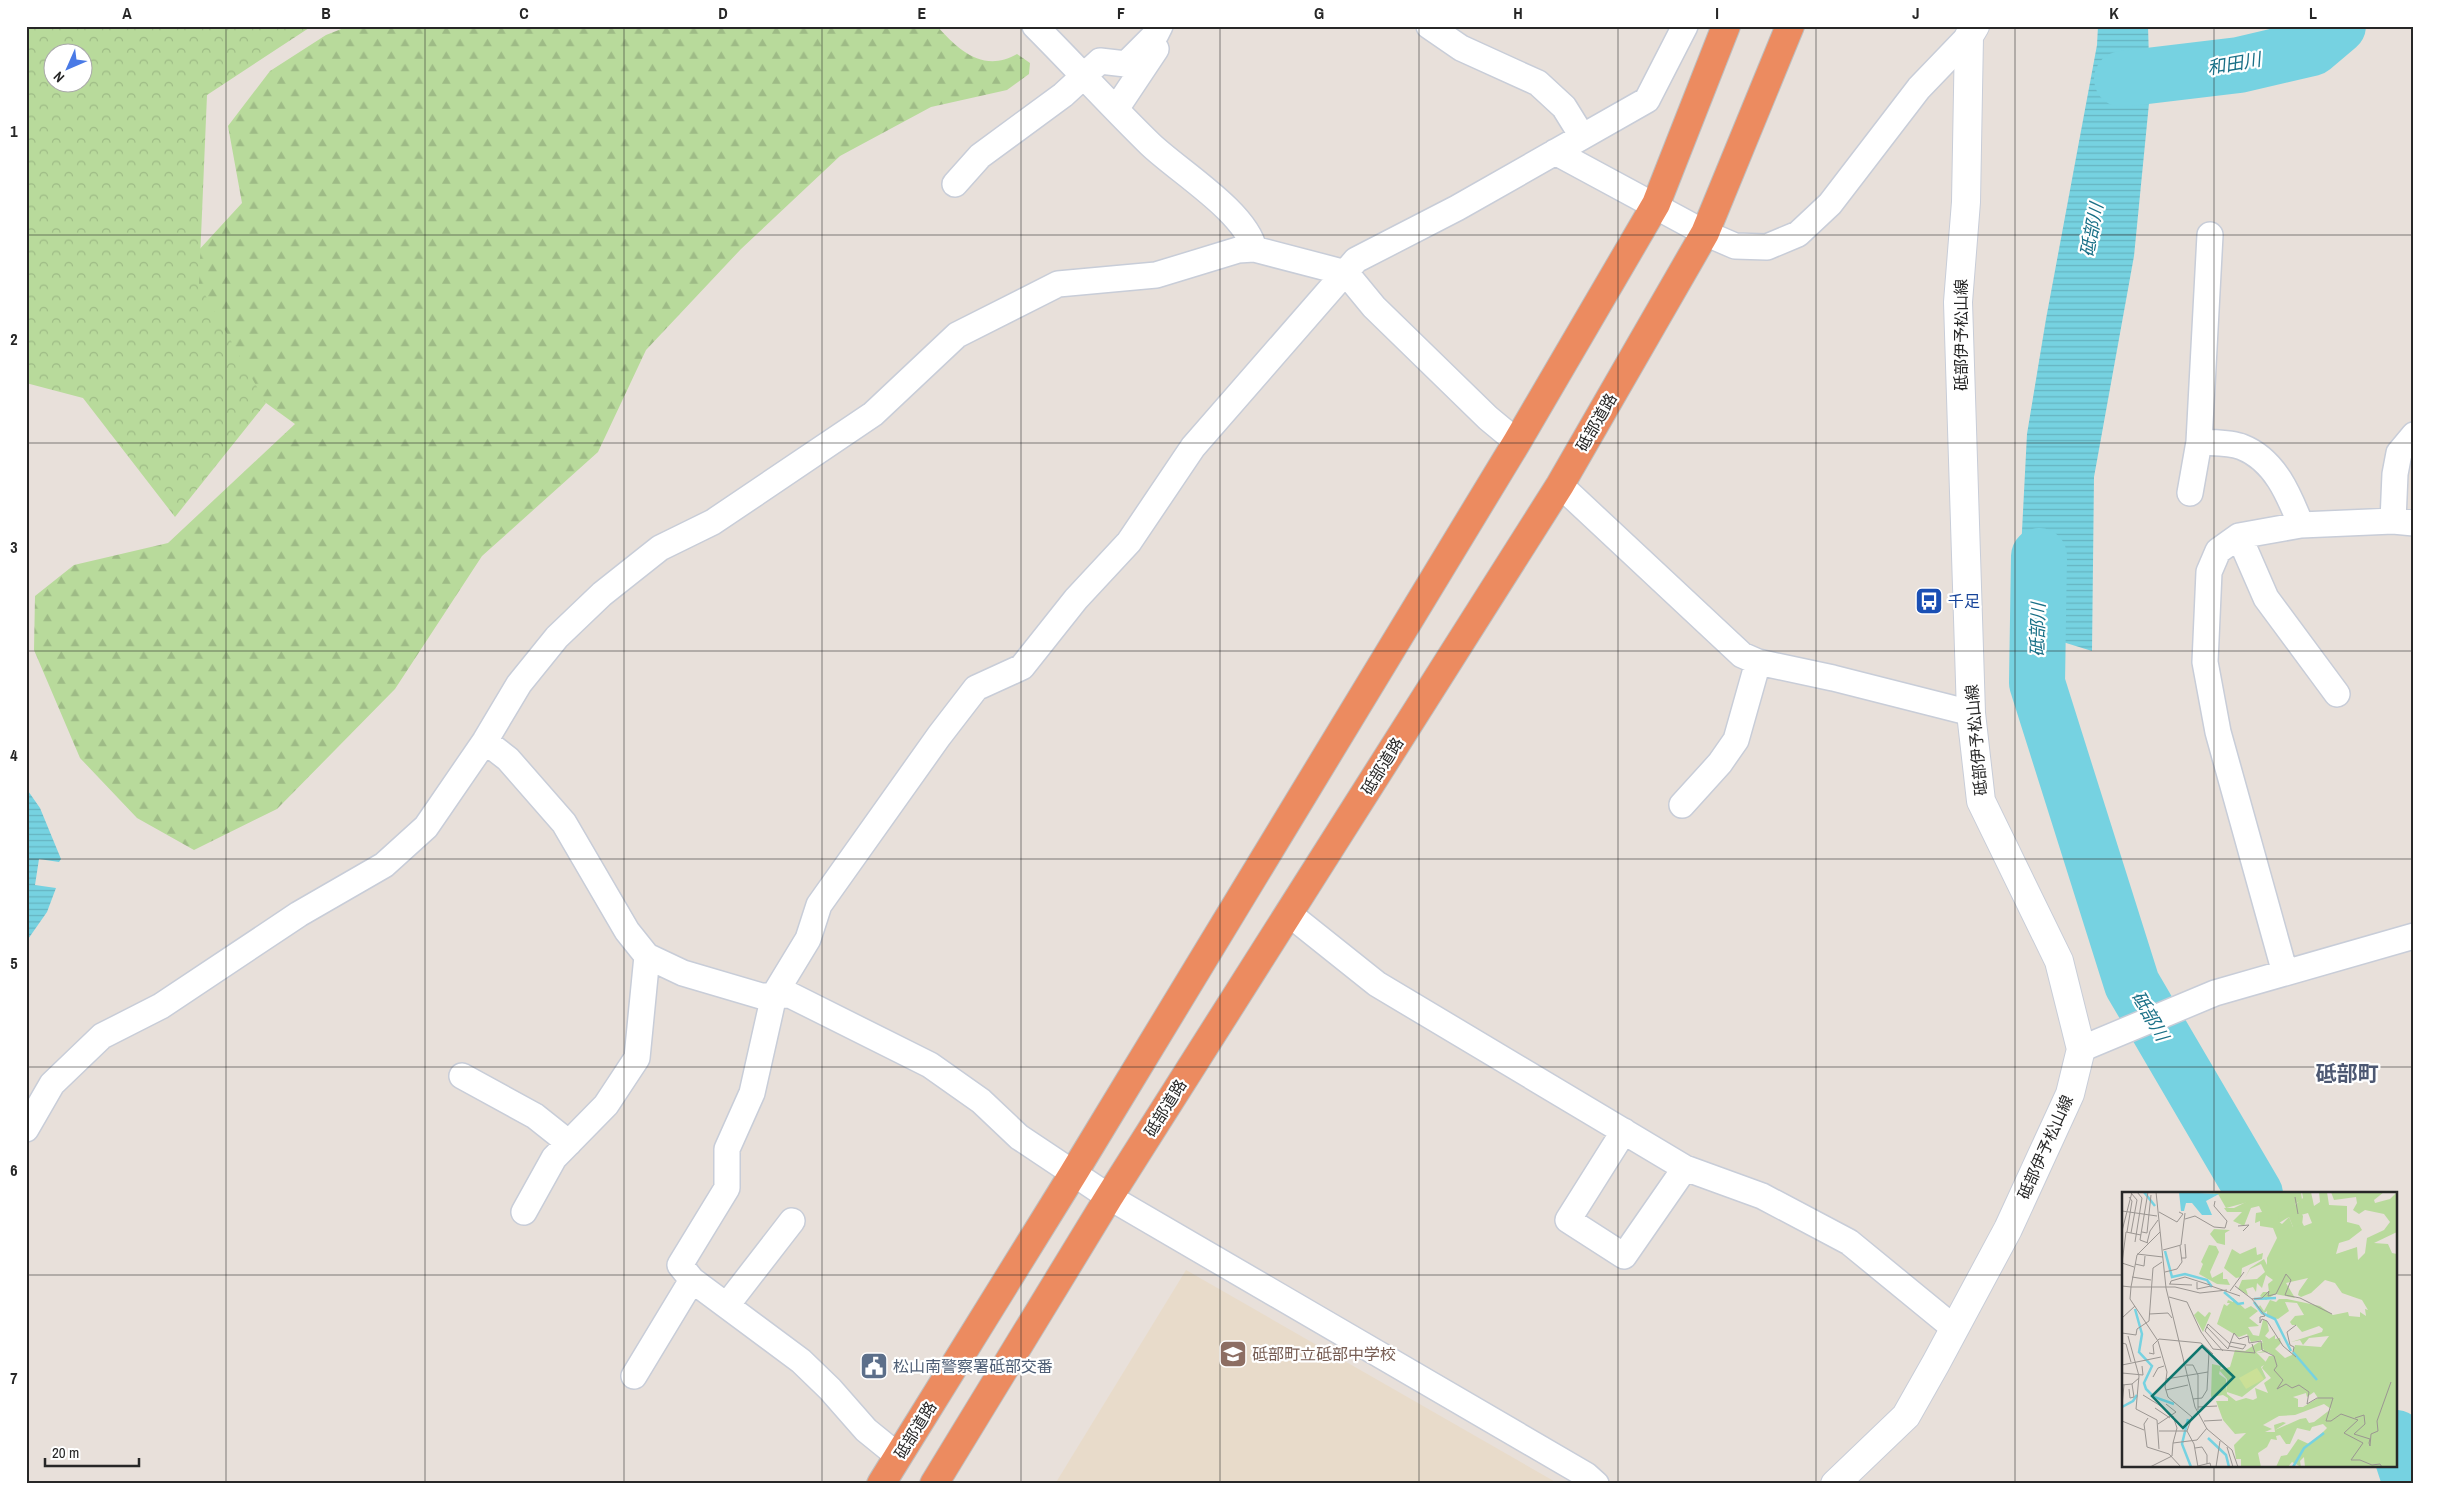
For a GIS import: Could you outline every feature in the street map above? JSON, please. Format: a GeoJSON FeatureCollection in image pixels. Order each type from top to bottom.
{"type":"FeatureCollection","features":[{"type":"Feature","properties":{"kind":"highway","name":"砥部道路"},"geometry":{"type":"LineString","coordinates":[[881,1484],[1073,1174],[1517,442],[1656,204],[1726,26]]}},
{"type":"Feature","properties":{"kind":"highway","name":"砥部道路"},"geometry":{"type":"LineString","coordinates":[[934,1484],[1109,1197],[1560,485],[1705,233],[1790,26]]}},
{"type":"Feature","properties":{"kind":"main road","name":"砥部伊予松山線"},"geometry":{"type":"LineString","coordinates":[[1835,1484],[1906,1416],[2008,1229],[2070,1094],[2081,1049],[2059,961],[1980,801],[1971,713],[1958,302],[1966,202],[1972,31]]}},
{"type":"Feature","properties":{"kind":"street"},"geometry":{"type":"LineString","coordinates":[[1035,26],[1151,146],[1231,213],[1251,236],[1254,249]]}},
{"type":"Feature","properties":{"kind":"street"},"geometry":{"type":"LineString","coordinates":[[955,184],[980,156],[1063,95],[1100,61],[1126,64],[1156,34],[1160,26]]}},
{"type":"Feature","properties":{"kind":"street"},"geometry":{"type":"LineString","coordinates":[[1116,109],[1171,26]]}},
{"type":"Feature","properties":{"kind":"street"},"geometry":{"type":"LineString","coordinates":[[1429,26],[1461,48],[1538,83],[1564,107],[1582,136]]}},
{"type":"Feature","properties":{"kind":"street"},"geometry":{"type":"LineString","coordinates":[[898,1456],[866,1430],[801,1361],[759,1332],[727,1305],[692,1280],[680,1265],[727,1188],[727,1149],[752,1093],[774,996],[808,939],[819,905],[938,736],[976,688],[1022,667],[1076,599],[1129,542],[1193,447],[1356,260],[1457,208],[1648,100],[1685,26]]}},
{"type":"Feature","properties":{"kind":"street"},"geometry":{"type":"LineString","coordinates":[[1555,152],[1656,204],[1705,233],[1735,246],[1767,247],[1798,234],[1830,204],[1919,88],[1972,31]]}},
{"type":"Feature","properties":{"kind":"street"},"geometry":{"type":"LineString","coordinates":[[2190,493],[2199,442],[2210,235]]}},
{"type":"Feature","properties":{"kind":"street"},"geometry":{"type":"LineString","coordinates":[[26,1129],[52,1084],[102,1036],[160,1006],[299,914],[384,865],[426,827],[485,741],[519,684],[557,637],[602,594],[660,548],[713,522],[872,414],[957,335],[1058,284],[1156,275],[1238,250],[1254,249],[1267,250],[1346,273],[1374,307],[1488,418],[1517,442]]}},
{"type":"Feature","properties":{"kind":"street"},"geometry":{"type":"LineString","coordinates":[[2285,973],[2218,732],[2205,662],[2209,572],[2218,551],[2239,536],[2301,525],[2404,522],[2394,474],[2399,453],[2414,435]]}},
{"type":"Feature","properties":{"kind":"street"},"geometry":{"type":"LineString","coordinates":[[2199,442],[2241,446],[2262,459],[2282,482],[2301,525]]}},
{"type":"Feature","properties":{"kind":"street"},"geometry":{"type":"LineString","coordinates":[[1560,485],[1742,655],[1758,662],[1833,678],[1971,713]]}},
{"type":"Feature","properties":{"kind":"street"},"geometry":{"type":"LineString","coordinates":[[2239,536],[2266,598],[2336,694]]}},
{"type":"Feature","properties":{"kind":"street"},"geometry":{"type":"LineString","coordinates":[[1682,805],[1720,763],[1736,740],[1758,662]]}},
{"type":"Feature","properties":{"kind":"street"},"geometry":{"type":"LineString","coordinates":[[485,741],[508,759],[564,823],[627,931],[648,956],[683,973],[761,996],[790,995],[930,1065],[981,1101],[1019,1136],[1109,1197],[1586,1475],[1596,1484]]}},
{"type":"Feature","properties":{"kind":"street"},"geometry":{"type":"LineString","coordinates":[[1288,913],[1377,984],[1686,1168],[1762,1196],[1849,1242],[1954,1328]]}},
{"type":"Feature","properties":{"kind":"street"},"geometry":{"type":"LineString","coordinates":[[2081,1049],[2216,993],[2414,936]]}},
{"type":"Feature","properties":{"kind":"street"},"geometry":{"type":"LineString","coordinates":[[524,1212],[554,1158],[606,1105],[637,1058],[648,956]]}},
{"type":"Feature","properties":{"kind":"street"},"geometry":{"type":"LineString","coordinates":[[462,1076],[535,1116],[569,1143]]}},
{"type":"Feature","properties":{"kind":"street"},"geometry":{"type":"LineString","coordinates":[[1624,1131],[1568,1220],[1624,1256],[1686,1168]]}},
{"type":"Feature","properties":{"kind":"street"},"geometry":{"type":"LineString","coordinates":[[727,1305],[792,1221]]}},
{"type":"Feature","properties":{"kind":"street"},"geometry":{"type":"LineString","coordinates":[[634,1376],[692,1280]]}},
{"type":"Feature","properties":{"kind":"shaded area","name":"砥部町立砥部中学校"},"geometry":{"type":"Polygon","coordinates":[[[1186,1270],[1559,1484],[1055,1484],[1186,1270]]]}},
{"type":"Feature","properties":{"kind":"green space"},"geometry":{"type":"Polygon","coordinates":[[[26,26],[312,26],[207,95],[199,284],[266,403],[175,517],[83,398],[26,383],[26,26]]]}},
{"type":"Feature","properties":{"kind":"green space"},"geometry":{"type":"Polygon","coordinates":[[[349,26],[937,26],[963,51],[983,60],[994,61],[1017,54],[1030,63],[1029,74],[1007,90],[931,107],[840,156],[741,249],[646,350],[598,452],[482,556],[395,689],[277,809],[194,850],[137,818],[80,758],[34,650],[35,596],[74,565],[168,543],[295,424],[237,382],[202,332],[197,252],[242,203],[228,126],[270,71],[326,35],[349,26]]]}},
{"type":"Feature","properties":{"kind":"water"},"geometry":{"type":"Polygon","coordinates":[[[2098,26],[2148,26],[2150,93],[2134,256],[2094,477],[2092,651],[2017,628],[2027,434],[2046,319],[2097,45],[2098,26]]]}},
{"type":"Feature","properties":{"kind":"water"},"geometry":{"type":"Polygon","coordinates":[[[26,788],[40,808],[61,859],[59,862],[39,859],[35,885],[56,888],[47,912],[26,942],[26,788]]]}},
{"type":"Feature","properties":{"kind":"waterway","name":"和田川"},"geometry":{"type":"LineString","coordinates":[[2122,79],[2239,65],[2312,48],[2338,26]]}},
{"type":"Feature","properties":{"kind":"waterway","name":"砥部川"},"geometry":{"type":"LineString","coordinates":[[2039,556],[2037,683],[2132,984],[2254,1192]]}},
{"type":"Feature","properties":{"kind":"waterway","name":"砥部川"},"geometry":{"type":"LineString","coordinates":[[2398,1444],[2411,1484]]}},
{"type":"Feature","properties":{"kind":"place","name":"千足"},"geometry":{"type":"Point","coordinates":[1929,601]}},
{"type":"Feature","properties":{"kind":"place","name":"砥部町立砥部中学校"},"geometry":{"type":"Point","coordinates":[1233,1354]}},
{"type":"Feature","properties":{"kind":"place","name":"松山南警察署砥部交番"},"geometry":{"type":"Point","coordinates":[874,1366]}},
{"type":"Feature","properties":{"kind":"district","name":"砥部町"},"geometry":{"type":"Point","coordinates":[2347,1074]}}]}
